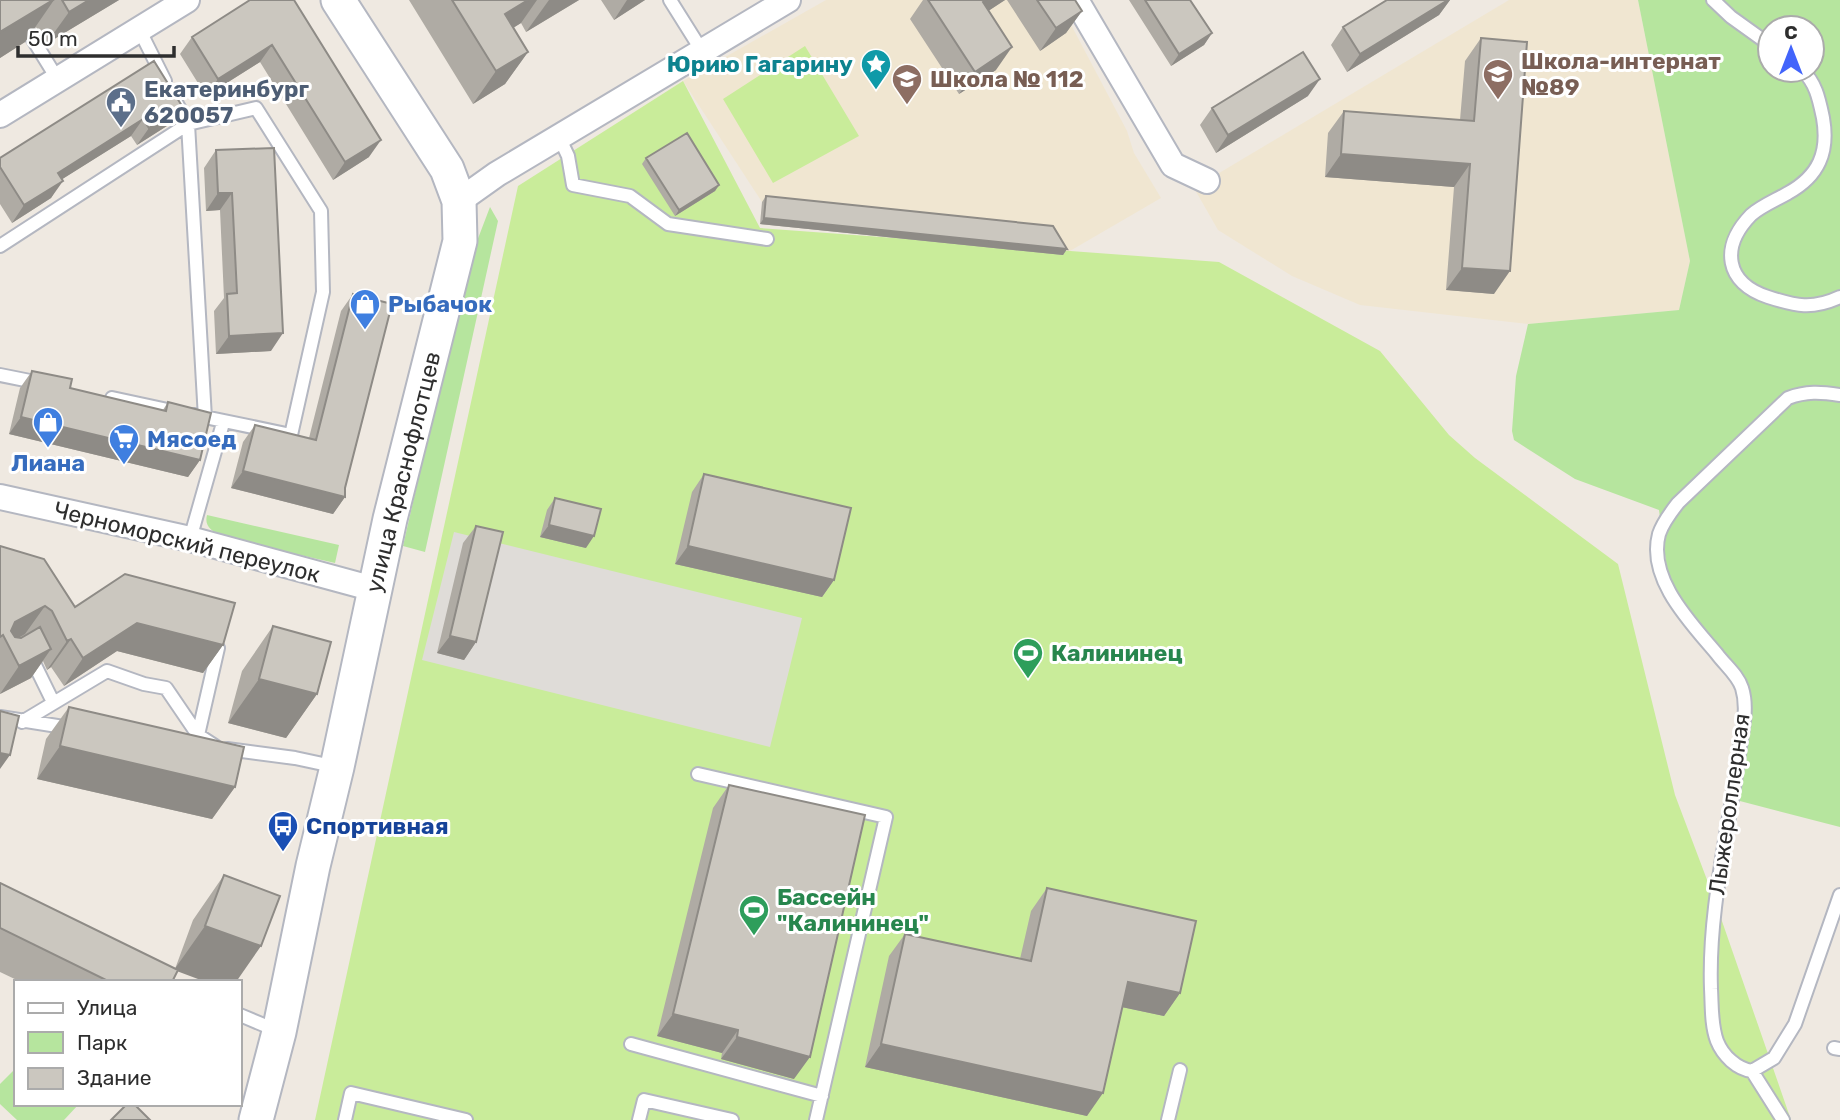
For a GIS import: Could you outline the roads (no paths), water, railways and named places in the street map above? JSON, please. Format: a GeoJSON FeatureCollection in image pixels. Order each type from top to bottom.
{"type":"FeatureCollection","features":[{"type":"Feature","properties":{"kind":"main road","name":"улица Краснофлотцев"},"geometry":{"type":"LineString","coordinates":[[256,1120],[279,1031],[374,589],[460,241],[459,201],[447,169],[338,0]]}},
{"type":"Feature","properties":{"kind":"street"},"geometry":{"type":"LineString","coordinates":[[0,115],[187,0]]}},
{"type":"Feature","properties":{"kind":"street"},"geometry":{"type":"LineString","coordinates":[[459,201],[496,174],[788,0]]}},
{"type":"Feature","properties":{"kind":"street"},"geometry":{"type":"LineString","coordinates":[[1076,0],[1173,165],[1207,181]]}},
{"type":"Feature","properties":{"kind":"street","name":"Черноморский переулок"},"geometry":{"type":"LineString","coordinates":[[0,497],[190,539],[374,589]]}},
{"type":"Feature","properties":{"kind":"lane"},"geometry":{"type":"LineString","coordinates":[[670,0],[702,51]]}},
{"type":"Feature","properties":{"kind":"lane"},"geometry":{"type":"LineString","coordinates":[[1713,0],[1756,35]]}},
{"type":"Feature","properties":{"kind":"lane"},"geometry":{"type":"LineString","coordinates":[[26,27],[58,80]]}},
{"type":"Feature","properties":{"kind":"lane"},"geometry":{"type":"LineString","coordinates":[[139,29],[188,124],[205,418]]}},
{"type":"Feature","properties":{"kind":"lane"},"geometry":{"type":"LineString","coordinates":[[1813,84],[1821,106],[1825,130],[1825,148],[1820,163],[1809,177],[1792,191],[1752,215],[1732,245],[1730,256],[1739,281],[1752,292],[1793,305],[1822,304],[1840,297]]}},
{"type":"Feature","properties":{"kind":"lane"},"geometry":{"type":"LineString","coordinates":[[1,242],[188,124],[256,107],[321,211],[323,292],[290,435],[98,396]]}},
{"type":"Feature","properties":{"kind":"lane"},"geometry":{"type":"LineString","coordinates":[[559,137],[568,156],[573,185],[630,197],[668,224],[767,239]]}},
{"type":"Feature","properties":{"kind":"lane"},"geometry":{"type":"LineString","coordinates":[[0,377],[49,385]]}},
{"type":"Feature","properties":{"kind":"lane","name":"Лыжероллерная"},"geometry":{"type":"LineString","coordinates":[[1781,1116],[1752,1071],[1742,1070],[1729,1059],[1717,1042],[1712,1017],[1710,970],[1714,901],[1739,757],[1744,698],[1734,675],[1686,616],[1664,582],[1658,541],[1666,519],[1678,503],[1788,398],[1800,393],[1816,392],[1840,395]]}},
{"type":"Feature","properties":{"kind":"lane"},"geometry":{"type":"LineString","coordinates":[[190,539],[223,423]]}},
{"type":"Feature","properties":{"kind":"lane"},"geometry":{"type":"LineString","coordinates":[[24,643],[53,702]]}},
{"type":"Feature","properties":{"kind":"lane"},"geometry":{"type":"LineString","coordinates":[[195,740],[218,648]]}},
{"type":"Feature","properties":{"kind":"lane"},"geometry":{"type":"LineString","coordinates":[[22,722],[107,671],[144,684],[166,688],[195,740],[218,748],[295,758],[337,767]]}},
{"type":"Feature","properties":{"kind":"lane"},"geometry":{"type":"LineString","coordinates":[[0,717],[87,731]]}},
{"type":"Feature","properties":{"kind":"lane"},"geometry":{"type":"LineString","coordinates":[[698,774],[886,817],[816,1120]]}},
{"type":"Feature","properties":{"kind":"lane"},"geometry":{"type":"LineString","coordinates":[[1752,1071],[1774,1058],[1795,1024],[1840,895]]}},
{"type":"Feature","properties":{"kind":"lane"},"geometry":{"type":"LineString","coordinates":[[242,1016],[279,1031]]}},
{"type":"Feature","properties":{"kind":"lane"},"geometry":{"type":"LineString","coordinates":[[631,1044],[822,1096]]}},
{"type":"Feature","properties":{"kind":"lane"},"geometry":{"type":"LineString","coordinates":[[1168,1120],[1180,1070]]}},
{"type":"Feature","properties":{"kind":"lane"},"geometry":{"type":"LineString","coordinates":[[345,1120],[351,1093],[466,1120]]}},
{"type":"Feature","properties":{"kind":"lane"},"geometry":{"type":"LineString","coordinates":[[639,1120],[644,1100],[732,1120]]}},
{"type":"Feature","properties":{"kind":"place","name":"Юрию Гагарину"},"geometry":{"type":"Point","coordinates":[876,91]}},
{"type":"Feature","properties":{"kind":"place","name":"Школа-интернат №89"},"geometry":{"type":"Point","coordinates":[1498,101]}},
{"type":"Feature","properties":{"kind":"place","name":"Школа № 112"},"geometry":{"type":"Point","coordinates":[907,106]}},
{"type":"Feature","properties":{"kind":"place","name":"Екатеринбург 620057"},"geometry":{"type":"Point","coordinates":[121,129]}},
{"type":"Feature","properties":{"kind":"place","name":"Рыбачок"},"geometry":{"type":"Point","coordinates":[365,331]}},
{"type":"Feature","properties":{"kind":"place","name":"Лиана"},"geometry":{"type":"Point","coordinates":[48,449]}},
{"type":"Feature","properties":{"kind":"place","name":"Мясоед"},"geometry":{"type":"Point","coordinates":[124,466]}},
{"type":"Feature","properties":{"kind":"place","name":"Калининец"},"geometry":{"type":"Point","coordinates":[1028,680]}},
{"type":"Feature","properties":{"kind":"place","name":"Спортивная"},"geometry":{"type":"Point","coordinates":[283,853]}},
{"type":"Feature","properties":{"kind":"place","name":"Бассейн \"Калининец\""},"geometry":{"type":"Point","coordinates":[754,937]}}]}
